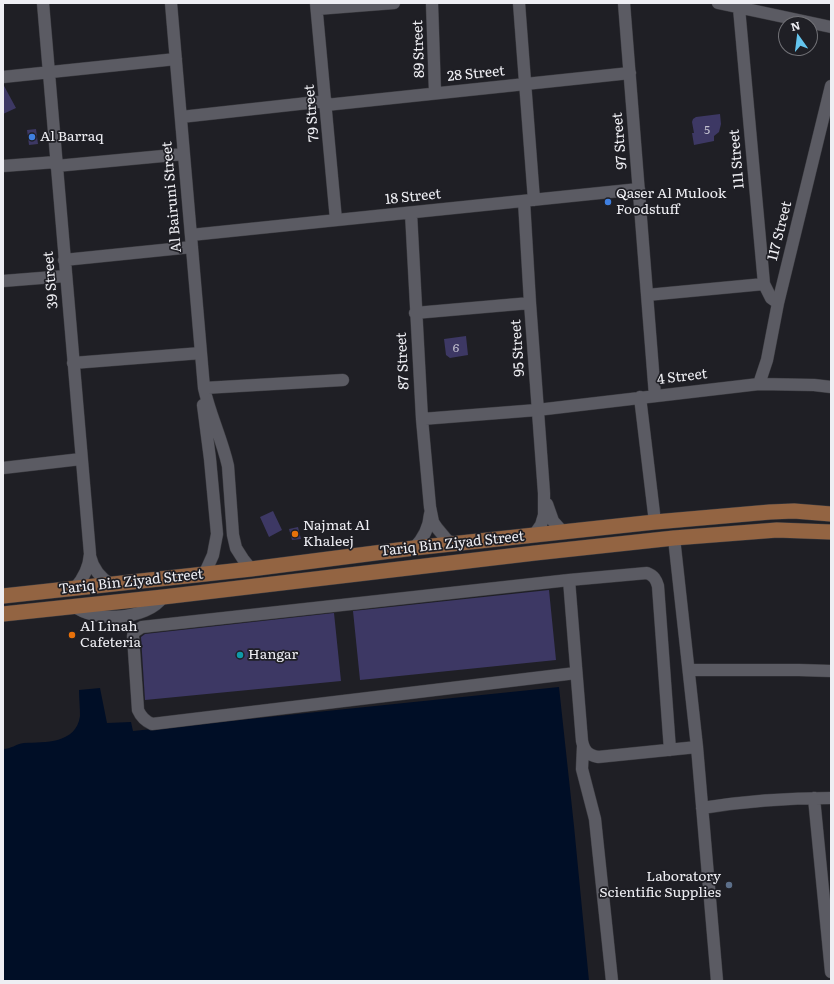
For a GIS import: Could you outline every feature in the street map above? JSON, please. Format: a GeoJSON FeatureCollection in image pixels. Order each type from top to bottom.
{"type":"FeatureCollection","features":[{"type":"Feature","properties":{"kind":"main road","name":"Tariq Bin Ziyad Street"},"geometry":{"type":"LineString","coordinates":[[3,596],[204,575],[414,548],[655,522],[770,512],[794,511],[831,514]]}},
{"type":"Feature","properties":{"kind":"main road","name":"Tariq Bin Ziyad Street"},"geometry":{"type":"LineString","coordinates":[[3,614],[674,538],[777,530],[831,532]]}},
{"type":"Feature","properties":{"kind":"main road"},"geometry":{"type":"LineString","coordinates":[[534,535],[535,553]]}},
{"type":"Feature","properties":{"kind":"street","name":"39 Street"},"geometry":{"type":"LineString","coordinates":[[43,3],[90,554],[84,576],[75,588]]}},
{"type":"Feature","properties":{"kind":"street","name":"Al Bairuni Street"},"geometry":{"type":"LineString","coordinates":[[172,3],[204,388],[204,418],[211,466],[217,534],[213,555],[204,575]]}},
{"type":"Feature","properties":{"kind":"street"},"geometry":{"type":"LineString","coordinates":[[317,6],[394,3]]}},
{"type":"Feature","properties":{"kind":"street","name":"89 Street"},"geometry":{"type":"LineString","coordinates":[[432,3],[435,93]]}},
{"type":"Feature","properties":{"kind":"street"},"geometry":{"type":"LineString","coordinates":[[519,3],[525,84]]}},
{"type":"Feature","properties":{"kind":"street","name":"97 Street"},"geometry":{"type":"LineString","coordinates":[[624,3],[655,396]]}},
{"type":"Feature","properties":{"kind":"street"},"geometry":{"type":"LineString","coordinates":[[718,3],[831,27]]}},
{"type":"Feature","properties":{"kind":"street","name":"79 Street"},"geometry":{"type":"LineString","coordinates":[[317,6],[336,220]]}},
{"type":"Feature","properties":{"kind":"street","name":"111 Street"},"geometry":{"type":"LineString","coordinates":[[739,8],[764,284],[771,298],[778,303]]}},
{"type":"Feature","properties":{"kind":"street"},"geometry":{"type":"LineString","coordinates":[[3,77],[176,59]]}},
{"type":"Feature","properties":{"kind":"street","name":"28 Street"},"geometry":{"type":"LineString","coordinates":[[181,117],[630,73]]}},
{"type":"Feature","properties":{"kind":"street","name":"95 Street"},"geometry":{"type":"LineString","coordinates":[[525,84],[529,200],[530,304],[544,494],[544,516],[541,525],[534,535]]}},
{"type":"Feature","properties":{"kind":"street","name":"117 Street"},"geometry":{"type":"LineString","coordinates":[[759,384],[767,360],[778,303],[827,120],[831,86]]}},
{"type":"Feature","properties":{"kind":"street"},"geometry":{"type":"LineString","coordinates":[[3,166],[56,164],[184,154]]}},
{"type":"Feature","properties":{"kind":"street","name":"18 Street"},"geometry":{"type":"LineString","coordinates":[[64,260],[336,220],[639,189]]}},
{"type":"Feature","properties":{"kind":"street","name":"87 Street"},"geometry":{"type":"LineString","coordinates":[[411,213],[415,313],[430,507],[433,522],[447,540],[453,544]]}},
{"type":"Feature","properties":{"kind":"street"},"geometry":{"type":"LineString","coordinates":[[3,281],[66,276]]}},
{"type":"Feature","properties":{"kind":"street"},"geometry":{"type":"LineString","coordinates":[[647,295],[764,284]]}},
{"type":"Feature","properties":{"kind":"street"},"geometry":{"type":"LineString","coordinates":[[415,313],[530,304]]}},
{"type":"Feature","properties":{"kind":"street"},"geometry":{"type":"LineString","coordinates":[[73,363],[201,353]]}},
{"type":"Feature","properties":{"kind":"street"},"geometry":{"type":"LineString","coordinates":[[204,388],[344,380]]}},
{"type":"Feature","properties":{"kind":"street","name":"4 Street"},"geometry":{"type":"LineString","coordinates":[[422,419],[537,410],[759,384],[814,385],[831,387]]}},
{"type":"Feature","properties":{"kind":"street","name":"Al Bairuni Street"},"geometry":{"type":"LineString","coordinates":[[204,388],[227,460],[233,535],[236,548],[251,569]]}},
{"type":"Feature","properties":{"kind":"street"},"geometry":{"type":"LineString","coordinates":[[640,397],[655,522]]}},
{"type":"Feature","properties":{"kind":"street"},"geometry":{"type":"LineString","coordinates":[[3,468],[81,459]]}},
{"type":"Feature","properties":{"kind":"street","name":"95 Street"},"geometry":{"type":"LineString","coordinates":[[544,494],[551,517],[563,532]]}},
{"type":"Feature","properties":{"kind":"street","name":"87 Street"},"geometry":{"type":"LineString","coordinates":[[414,548],[427,530],[430,507]]}},
{"type":"Feature","properties":{"kind":"street"},"geometry":{"type":"LineString","coordinates":[[674,538],[697,747],[717,981]]}},
{"type":"Feature","properties":{"kind":"street","name":"39 Street"},"geometry":{"type":"LineString","coordinates":[[90,554],[95,569],[106,581],[112,584]]}},
{"type":"Feature","properties":{"kind":"street"},"geometry":{"type":"LineString","coordinates":[[576,673],[152,724],[146,721],[138,710],[132,636],[134,632],[142,627],[569,580],[647,573],[653,575],[656,580],[670,750]]}},
{"type":"Feature","properties":{"kind":"street"},"geometry":{"type":"LineString","coordinates":[[569,580],[583,746],[582,769],[596,819],[612,981]]}},
{"type":"Feature","properties":{"kind":"street"},"geometry":{"type":"LineString","coordinates":[[689,670],[799,670],[831,672]]}},
{"type":"Feature","properties":{"kind":"street"},"geometry":{"type":"LineString","coordinates":[[583,746],[588,754],[598,757],[697,747]]}},
{"type":"Feature","properties":{"kind":"street"},"geometry":{"type":"LineString","coordinates":[[814,798],[831,972]]}},
{"type":"Feature","properties":{"kind":"street"},"geometry":{"type":"LineString","coordinates":[[702,808],[739,802],[777,799],[831,798]]}},
{"type":"Feature","properties":{"kind":"water"},"geometry":{"type":"Polygon","coordinates":[[[559,687],[589,981],[3,981],[3,749],[24,743],[58,740],[73,732],[80,716],[79,690],[100,688],[107,723],[131,722],[133,731],[559,687]]]}},
{"type":"Feature","properties":{"kind":"building"},"geometry":{"type":"Polygon","coordinates":[[[3,84],[16,108],[3,114],[3,84]]]}},
{"type":"Feature","properties":{"kind":"building"},"geometry":{"type":"Polygon","coordinates":[[[720,114],[721,124],[719,132],[714,136],[714,141],[694,145],[692,133],[694,133],[692,122],[693,119],[696,117],[720,114]]]}},
{"type":"Feature","properties":{"kind":"building","name":"Al Barraq"},"geometry":{"type":"Polygon","coordinates":[[[36,129],[38,144],[29,145],[27,130],[36,129]]]}},
{"type":"Feature","properties":{"kind":"building"},"geometry":{"type":"Polygon","coordinates":[[[466,336],[468,355],[450,358],[446,355],[444,339],[466,336]]]}},
{"type":"Feature","properties":{"kind":"building"},"geometry":{"type":"Polygon","coordinates":[[[273,511],[282,530],[269,537],[260,517],[273,511]]]}},
{"type":"Feature","properties":{"kind":"building","name":"Najmat Al Khaleej"},"geometry":{"type":"Polygon","coordinates":[[[298,527],[301,539],[292,540],[289,529],[298,527]]]}},
{"type":"Feature","properties":{"kind":"building"},"geometry":{"type":"Polygon","coordinates":[[[549,590],[556,660],[360,680],[353,611],[549,590]]]}},
{"type":"Feature","properties":{"kind":"building","name":"Hangar"},"geometry":{"type":"Polygon","coordinates":[[[334,613],[341,681],[145,700],[141,637],[145,634],[334,613]]]}},
{"type":"Feature","properties":{"kind":"place","name":"Al Barraq"},"geometry":{"type":"Point","coordinates":[32,137]}},
{"type":"Feature","properties":{"kind":"place","name":"Qaser Al Mulook Foodstuff"},"geometry":{"type":"Point","coordinates":[608,202]}},
{"type":"Feature","properties":{"kind":"place","name":"Najmat Al Khaleej"},"geometry":{"type":"Point","coordinates":[295,534]}},
{"type":"Feature","properties":{"kind":"place","name":"Al Linah Cafeteria"},"geometry":{"type":"Point","coordinates":[72,635]}},
{"type":"Feature","properties":{"kind":"place","name":"Hangar"},"geometry":{"type":"Point","coordinates":[240,655]}},
{"type":"Feature","properties":{"kind":"place","name":"Laboratory Scientific Supplies"},"geometry":{"type":"Point","coordinates":[729,885]}}]}
